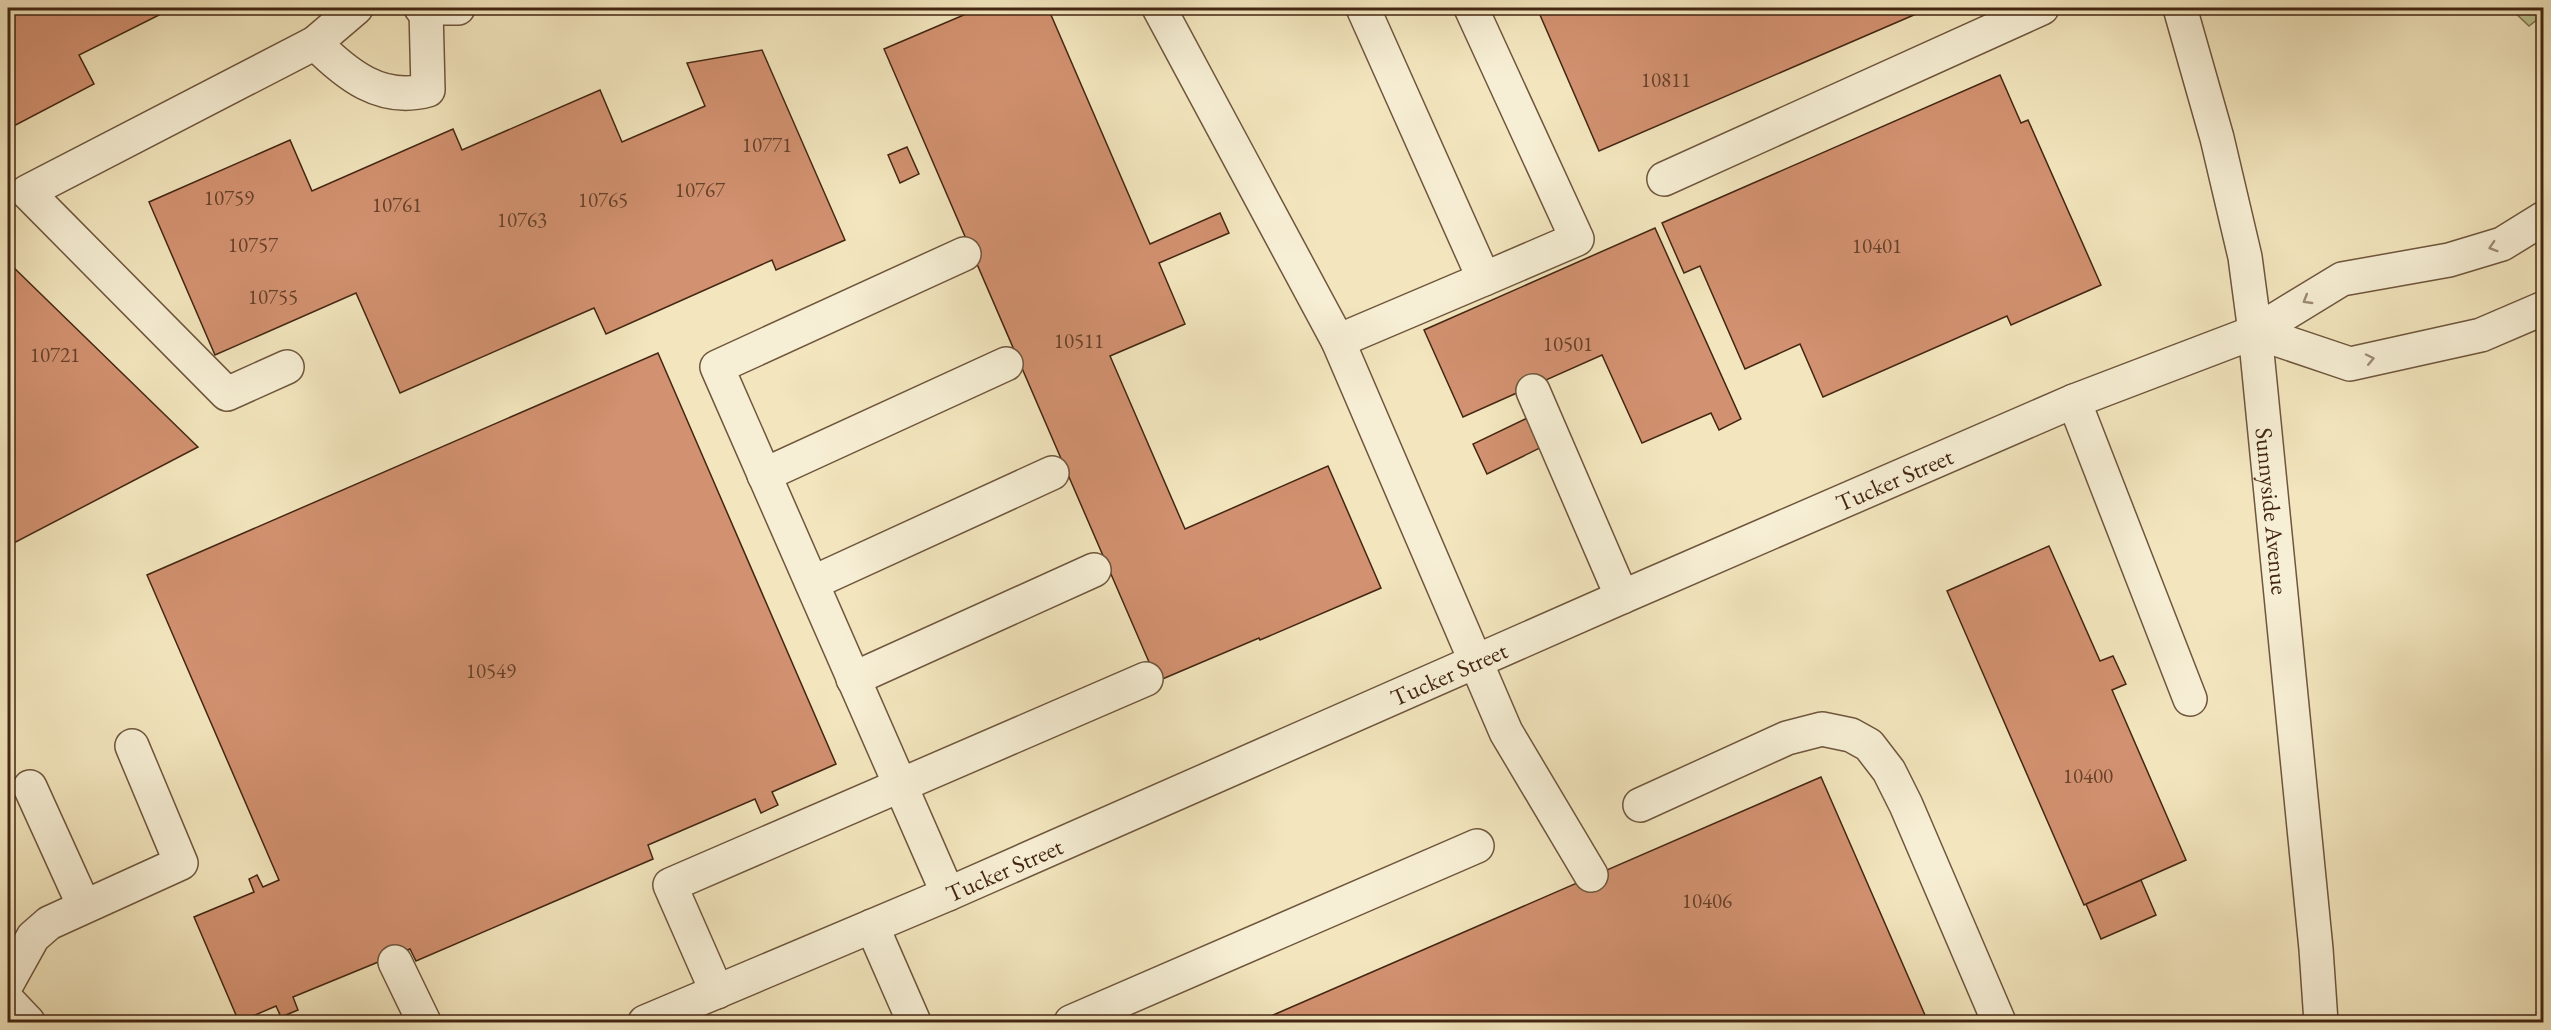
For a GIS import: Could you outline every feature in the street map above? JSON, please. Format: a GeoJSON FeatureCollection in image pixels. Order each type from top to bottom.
{"type":"FeatureCollection","features":[{"type":"Feature","properties":{"kind":"street"},"geometry":{"type":"LineString","coordinates":[[287,367],[227,394],[27,192],[315,43],[356,8]]}},
{"type":"Feature","properties":{"kind":"street"},"geometry":{"type":"LineString","coordinates":[[315,43],[344,72],[372,87],[413,94],[428,90],[424,8],[458,8]]}},
{"type":"Feature","properties":{"kind":"street"},"geometry":{"type":"LineString","coordinates":[[1159,8],[1338,341],[1506,732],[1591,875]]}},
{"type":"Feature","properties":{"kind":"street"},"geometry":{"type":"LineString","coordinates":[[1363,8],[1484,279]]}},
{"type":"Feature","properties":{"kind":"street"},"geometry":{"type":"LineString","coordinates":[[1338,341],[1577,239],[1471,8]]}},
{"type":"Feature","properties":{"kind":"street"},"geometry":{"type":"LineString","coordinates":[[1664,179],[2042,8]]}},
{"type":"Feature","properties":{"kind":"street","name":"Sunnyside Avenue"},"geometry":{"type":"LineString","coordinates":[[2180,8],[2217,138],[2242,246],[2254,332],[2314,926],[2321,1023]]}},
{"type":"Feature","properties":{"kind":"street","name":"Tucker Street"},"geometry":{"type":"LineString","coordinates":[[645,1023],[948,894],[2074,401],[2254,332],[2342,279],[2460,257],[2502,244],[2544,218]]}},
{"type":"Feature","properties":{"kind":"street"},"geometry":{"type":"LineString","coordinates":[[948,894],[717,367],[964,254]]}},
{"type":"Feature","properties":{"kind":"street"},"geometry":{"type":"LineString","coordinates":[[2254,332],[2350,364],[2481,335],[2544,308]]}},
{"type":"Feature","properties":{"kind":"street"},"geometry":{"type":"LineString","coordinates":[[764,475],[1006,364]]}},
{"type":"Feature","properties":{"kind":"street"},"geometry":{"type":"LineString","coordinates":[[1533,391],[1622,597]]}},
{"type":"Feature","properties":{"kind":"street"},"geometry":{"type":"LineString","coordinates":[[2074,401],[2190,699]]}},
{"type":"Feature","properties":{"kind":"street"},"geometry":{"type":"LineString","coordinates":[[812,583],[1052,473]]}},
{"type":"Feature","properties":{"kind":"street"},"geometry":{"type":"LineString","coordinates":[[853,679],[1094,570]]}},
{"type":"Feature","properties":{"kind":"street"},"geometry":{"type":"LineString","coordinates":[[717,992],[670,885],[1146,679]]}},
{"type":"Feature","properties":{"kind":"street"},"geometry":{"type":"LineString","coordinates":[[1640,805],[1787,738],[1822,729],[1851,735],[1869,745],[1888,771],[1906,805],[1999,1023]]}},
{"type":"Feature","properties":{"kind":"street"},"geometry":{"type":"LineString","coordinates":[[8,982],[33,937],[49,923],[182,863],[132,746]]}},
{"type":"Feature","properties":{"kind":"street"},"geometry":{"type":"LineString","coordinates":[[30,787],[84,906]]}},
{"type":"Feature","properties":{"kind":"street"},"geometry":{"type":"LineString","coordinates":[[1071,1023],[1477,846]]}},
{"type":"Feature","properties":{"kind":"street"},"geometry":{"type":"LineString","coordinates":[[872,926],[914,1023]]}},
{"type":"Feature","properties":{"kind":"street"},"geometry":{"type":"LineString","coordinates":[[395,962],[424,1023]]}},
{"type":"Feature","properties":{"kind":"street"},"geometry":{"type":"LineString","coordinates":[[8,1001],[28,1023]]}},
{"type":"Feature","properties":{"kind":"green space"},"geometry":{"type":"Polygon","coordinates":[[[2510,8],[2543,8],[2543,15],[2529,26],[2510,8]]]}},
{"type":"Feature","properties":{"kind":"building"},"geometry":{"type":"Polygon","coordinates":[[[8,8],[173,8],[79,55],[94,84],[8,129],[8,8]]]}},
{"type":"Feature","properties":{"kind":"building"},"geometry":{"type":"Polygon","coordinates":[[[980,8],[1048,8],[1150,244],[1220,213],[1229,233],[1159,263],[1185,324],[1110,356],[1185,529],[1328,466],[1381,588],[1160,680],[1152,669],[884,49],[980,8]]]}},
{"type":"Feature","properties":{"kind":"building"},"geometry":{"type":"Polygon","coordinates":[[[1537,8],[1930,8],[1599,151],[1537,8]]]}},
{"type":"Feature","properties":{"kind":"building"},"geometry":{"type":"Polygon","coordinates":[[[762,50],[845,240],[776,270],[772,260],[606,334],[594,308],[400,393],[356,293],[215,355],[149,202],[290,140],[312,191],[453,129],[462,150],[600,90],[622,142],[705,106],[687,63],[762,50]]]}},
{"type":"Feature","properties":{"kind":"building"},"geometry":{"type":"Polygon","coordinates":[[[2000,75],[2021,123],[2028,120],[2101,285],[2011,325],[2007,316],[1823,397],[1800,344],[1745,369],[1700,266],[1684,273],[1662,223],[2000,75]]]}},
{"type":"Feature","properties":{"kind":"building"},"geometry":{"type":"Polygon","coordinates":[[[907,147],[919,174],[900,183],[888,155],[907,147]]]}},
{"type":"Feature","properties":{"kind":"building"},"geometry":{"type":"Polygon","coordinates":[[[1655,228],[1741,419],[1719,430],[1711,413],[1642,443],[1602,355],[1463,417],[1424,330],[1655,228]]]}},
{"type":"Feature","properties":{"kind":"building"},"geometry":{"type":"Polygon","coordinates":[[[8,262],[198,447],[8,546],[8,262]]]}},
{"type":"Feature","properties":{"kind":"building"},"geometry":{"type":"Polygon","coordinates":[[[658,353],[836,764],[772,792],[778,805],[761,813],[755,799],[648,845],[653,859],[416,961],[410,949],[293,997],[298,1010],[281,1017],[276,1006],[239,1022],[194,917],[254,892],[249,879],[257,875],[263,887],[279,880],[147,575],[658,353]]]}},
{"type":"Feature","properties":{"kind":"building"},"geometry":{"type":"Polygon","coordinates":[[[1540,412],[1554,441],[1487,474],[1473,444],[1540,412]]]}},
{"type":"Feature","properties":{"kind":"building"},"geometry":{"type":"Polygon","coordinates":[[[2049,546],[2100,661],[2113,656],[2126,684],[2112,690],[2186,860],[2084,905],[1947,591],[2049,546]]]}},
{"type":"Feature","properties":{"kind":"building"},"geometry":{"type":"Polygon","coordinates":[[[1821,777],[1928,1022],[1257,1022],[1821,777]]]}},
{"type":"Feature","properties":{"kind":"building"},"geometry":{"type":"Polygon","coordinates":[[[2141,880],[2156,915],[2101,939],[2086,904],[2141,880]]]}}]}
